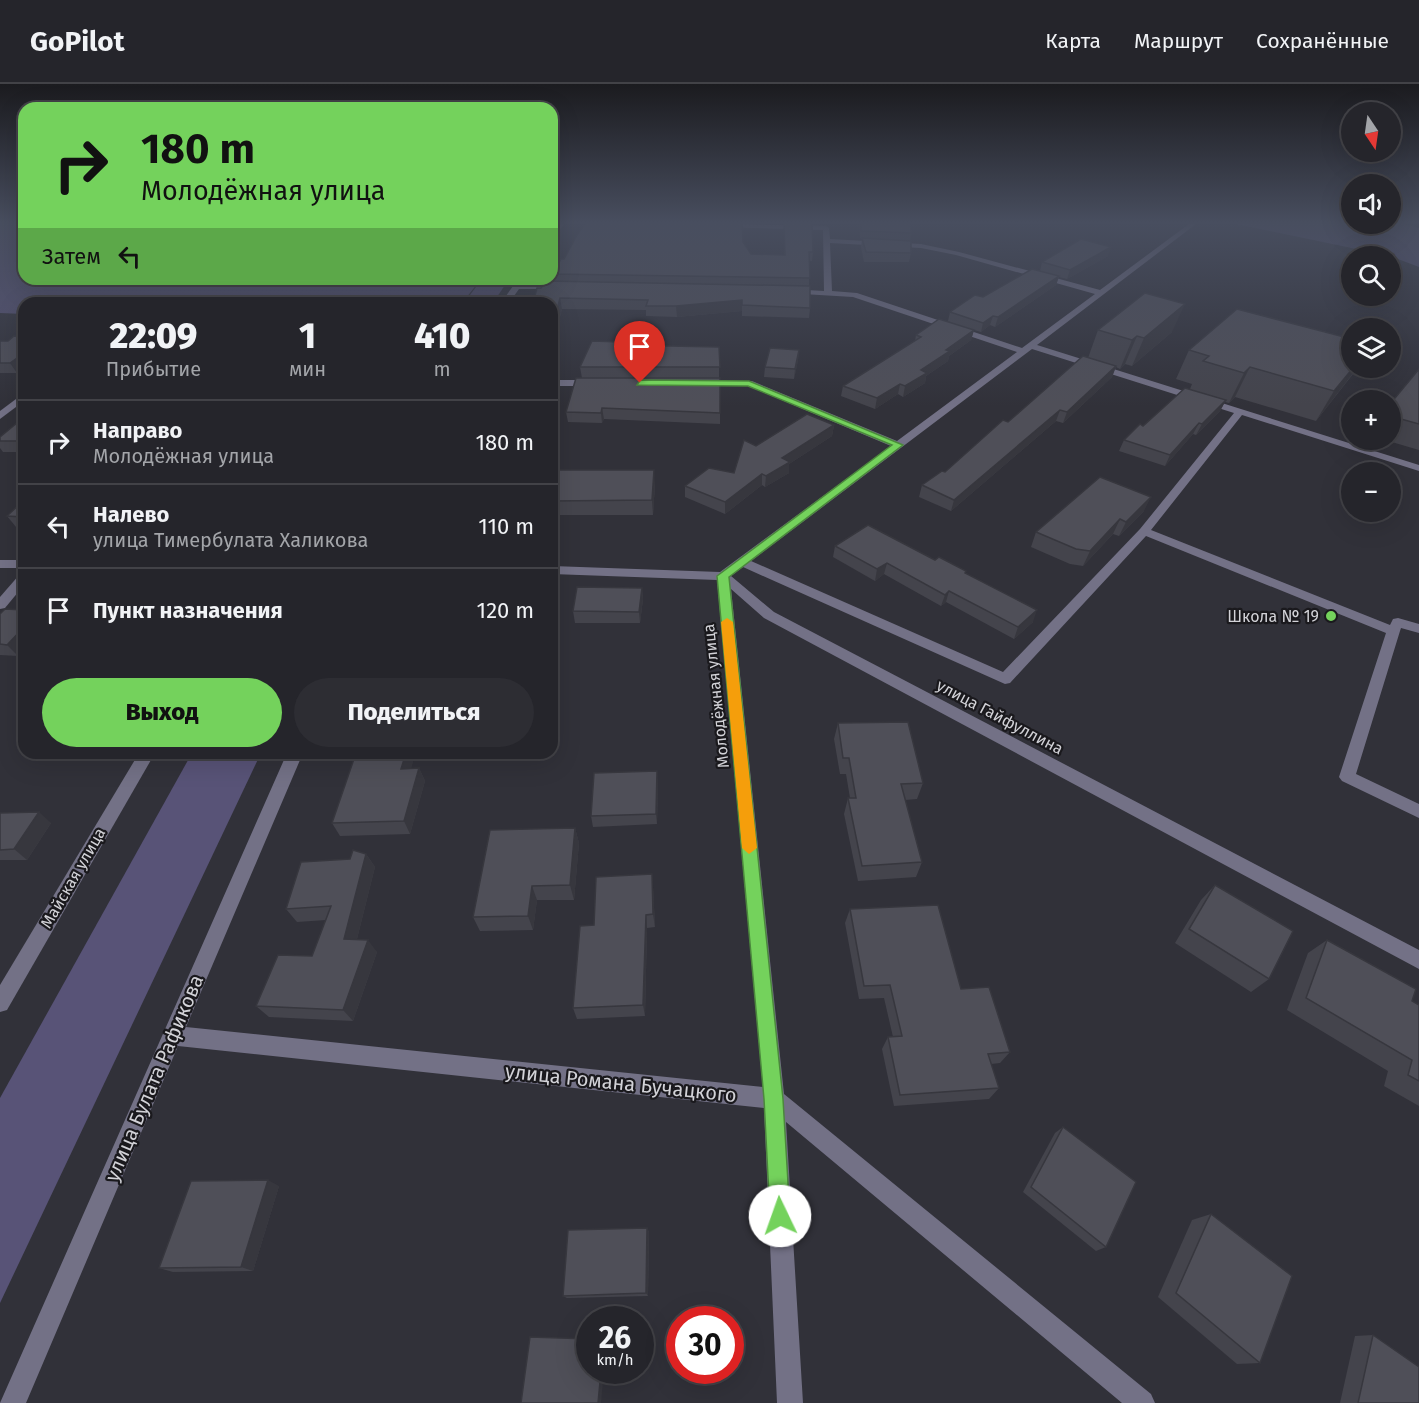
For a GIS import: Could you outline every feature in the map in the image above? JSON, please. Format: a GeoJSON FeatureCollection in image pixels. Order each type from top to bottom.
{"type":"FeatureCollection","features":[{"type":"Feature","properties":{"kind":"street"},"geometry":{"type":"LineString","coordinates":[[828,283],[828,291]]}},
{"type":"Feature","properties":{"kind":"street"},"geometry":{"type":"LineString","coordinates":[[1063,283],[1101,293]]}},
{"type":"Feature","properties":{"kind":"street"},"geometry":{"type":"LineString","coordinates":[[558,570],[723,576],[1115,283]]}},
{"type":"Feature","properties":{"kind":"street"},"geometry":{"type":"LineString","coordinates":[[509,297],[516,286],[574,287]]}},
{"type":"Feature","properties":{"kind":"street"},"geometry":{"type":"LineString","coordinates":[[782,291],[828,291],[854,295],[1027,349],[1240,411],[1419,468]]}},
{"type":"Feature","properties":{"kind":"street"},"geometry":{"type":"LineString","coordinates":[[558,383],[610,383]]}},
{"type":"Feature","properties":{"kind":"street"},"geometry":{"type":"LineString","coordinates":[[691,383],[749,383],[898,445]]}},
{"type":"Feature","properties":{"kind":"street"},"geometry":{"type":"LineString","coordinates":[[0,416],[18,401]]}},
{"type":"Feature","properties":{"kind":"street"},"geometry":{"type":"LineString","coordinates":[[742,562],[1005,679],[1144,531],[1240,411]]}},
{"type":"Feature","properties":{"kind":"street"},"geometry":{"type":"LineString","coordinates":[[1144,531],[1393,631]]}},
{"type":"Feature","properties":{"kind":"street"},"geometry":{"type":"LineString","coordinates":[[0,564],[18,564]]}},
{"type":"Feature","properties":{"kind":"street","name":"улица Гайфуллина"},"geometry":{"type":"LineString","coordinates":[[723,576],[769,615],[1419,960]]}},
{"type":"Feature","properties":{"kind":"street","name":"Молодёжная улица"},"geometry":{"type":"LineString","coordinates":[[723,576],[774,1099],[790,1403]]}},
{"type":"Feature","properties":{"kind":"street"},"geometry":{"type":"LineString","coordinates":[[0,605],[18,584]]}},
{"type":"Feature","properties":{"kind":"street"},"geometry":{"type":"LineString","coordinates":[[1419,629],[1398,622],[1393,631],[1347,777],[1419,811]]}},
{"type":"Feature","properties":{"kind":"street","name":"Майская улица"},"geometry":{"type":"LineString","coordinates":[[0,1003],[143,759]]}},
{"type":"Feature","properties":{"kind":"street","name":"улица Булата Рафикова"},"geometry":{"type":"LineString","coordinates":[[13,1403],[292,759]]}},
{"type":"Feature","properties":{"kind":"street","name":"улица Романа Бучацкого"},"geometry":{"type":"LineString","coordinates":[[172,1035],[774,1099]]}},
{"type":"Feature","properties":{"kind":"street"},"geometry":{"type":"LineString","coordinates":[[774,1099],[1142,1403]]}},
{"type":"Feature","properties":{"kind":"shaded area"},"geometry":{"type":"Polygon","coordinates":[[[0,283],[18,283],[18,285],[476,285],[467,297],[18,297],[18,314],[0,313],[0,283]]]}},
{"type":"Feature","properties":{"kind":"shaded area"},"geometry":{"type":"Polygon","coordinates":[[[478,285],[505,285],[497,297],[468,297],[478,285]]]}},
{"type":"Feature","properties":{"kind":"shaded area"},"geometry":{"type":"Polygon","coordinates":[[[189,759],[258,759],[0,1303],[0,1098],[189,759]]]}},
{"type":"Feature","properties":{"kind":"building"},"geometry":{"type":"Polygon","coordinates":[[[558,283],[810,286],[810,308],[742,305],[742,300],[676,306],[646,306],[648,300],[560,298],[558,306],[558,297],[535,297],[537,288],[543,285],[558,285],[558,283]]]}},
{"type":"Feature","properties":{"kind":"building"},"geometry":{"type":"Polygon","coordinates":[[[1008,283],[1049,283],[998,317],[993,316],[983,323],[950,312],[975,295],[983,297],[1008,283]]]}},
{"type":"Feature","properties":{"kind":"building"},"geometry":{"type":"Polygon","coordinates":[[[1145,293],[1185,304],[1144,338],[1137,336],[1132,340],[1098,330],[1145,293]]]}},
{"type":"Feature","properties":{"kind":"building"},"geometry":{"type":"Polygon","coordinates":[[[1237,309],[1341,336],[1341,378],[1345,378],[1334,391],[1250,367],[1244,373],[1203,361],[1209,356],[1189,350],[1237,309]]]}},
{"type":"Feature","properties":{"kind":"building"},"geometry":{"type":"Polygon","coordinates":[[[939,319],[974,330],[946,350],[950,351],[921,370],[927,373],[905,386],[900,384],[877,398],[843,386],[921,337],[916,335],[939,319]]]}},
{"type":"Feature","properties":{"kind":"building"},"geometry":{"type":"Polygon","coordinates":[[[14,336],[18,336],[18,357],[10,363],[0,363],[0,341],[8,341],[14,336]]]}},
{"type":"Feature","properties":{"kind":"building"},"geometry":{"type":"Polygon","coordinates":[[[592,341],[621,342],[620,345],[719,347],[720,367],[580,367],[592,341]]]}},
{"type":"Feature","properties":{"kind":"building"},"geometry":{"type":"Polygon","coordinates":[[[770,348],[799,350],[795,369],[765,367],[770,348]]]}},
{"type":"Feature","properties":{"kind":"building"},"geometry":{"type":"Polygon","coordinates":[[[1083,356],[1116,366],[1067,412],[1060,410],[954,500],[922,485],[942,471],[945,472],[1003,420],[1008,422],[1083,356]]]}},
{"type":"Feature","properties":{"kind":"building"},"geometry":{"type":"Polygon","coordinates":[[[1419,369],[1419,424],[1401,419],[1401,391],[1419,369]]]}},
{"type":"Feature","properties":{"kind":"building"},"geometry":{"type":"Polygon","coordinates":[[[576,378],[720,378],[720,413],[602,408],[601,413],[566,412],[576,378]]]}},
{"type":"Feature","properties":{"kind":"building"},"geometry":{"type":"Polygon","coordinates":[[[1185,388],[1226,400],[1202,424],[1199,423],[1170,455],[1124,440],[1140,424],[1143,426],[1185,388]]]}},
{"type":"Feature","properties":{"kind":"building"},"geometry":{"type":"Polygon","coordinates":[[[807,414],[834,425],[782,458],[790,462],[766,476],[762,474],[725,502],[685,486],[709,468],[734,473],[744,440],[756,446],[807,414]]]}},
{"type":"Feature","properties":{"kind":"building"},"geometry":{"type":"Polygon","coordinates":[[[18,422],[18,441],[0,441],[0,437],[18,422]]]}},
{"type":"Feature","properties":{"kind":"building"},"geometry":{"type":"Polygon","coordinates":[[[558,470],[654,470],[652,500],[558,501],[558,470]]]}},
{"type":"Feature","properties":{"kind":"building"},"geometry":{"type":"Polygon","coordinates":[[[1100,477],[1151,497],[1126,522],[1120,519],[1090,551],[1076,549],[1036,532],[1100,477]]]}},
{"type":"Feature","properties":{"kind":"building"},"geometry":{"type":"Polygon","coordinates":[[[18,506],[18,517],[7,516],[18,506]]]}},
{"type":"Feature","properties":{"kind":"building"},"geometry":{"type":"Polygon","coordinates":[[[868,525],[935,560],[939,557],[1037,610],[1018,627],[949,591],[945,595],[887,563],[877,569],[835,546],[868,525]]]}},
{"type":"Feature","properties":{"kind":"building"},"geometry":{"type":"Polygon","coordinates":[[[577,587],[642,588],[639,612],[573,611],[577,587]]]}},
{"type":"Feature","properties":{"kind":"building"},"geometry":{"type":"Polygon","coordinates":[[[5,609],[18,610],[18,633],[7,645],[0,644],[0,614],[5,609]]]}},
{"type":"Feature","properties":{"kind":"building"},"geometry":{"type":"Polygon","coordinates":[[[908,722],[923,783],[901,784],[922,862],[862,866],[848,798],[856,798],[849,758],[843,758],[838,723],[908,722]]]}},
{"type":"Feature","properties":{"kind":"building"},"geometry":{"type":"Polygon","coordinates":[[[354,759],[404,759],[401,769],[419,768],[404,821],[332,823],[354,759]]]}},
{"type":"Feature","properties":{"kind":"building"},"geometry":{"type":"Polygon","coordinates":[[[657,771],[656,814],[591,816],[594,773],[657,771]]]}},
{"type":"Feature","properties":{"kind":"building"},"geometry":{"type":"Polygon","coordinates":[[[39,812],[14,849],[0,850],[0,813],[39,812]]]}},
{"type":"Feature","properties":{"kind":"building"},"geometry":{"type":"Polygon","coordinates":[[[575,828],[570,885],[532,886],[528,916],[473,917],[490,830],[575,828]]]}},
{"type":"Feature","properties":{"kind":"building"},"geometry":{"type":"Polygon","coordinates":[[[353,850],[366,854],[344,939],[368,940],[343,1010],[256,1006],[278,955],[312,956],[331,906],[286,909],[301,862],[350,859],[353,850]]]}},
{"type":"Feature","properties":{"kind":"building"},"geometry":{"type":"Polygon","coordinates":[[[652,874],[653,914],[646,915],[643,1005],[573,1008],[580,926],[594,925],[596,877],[652,874]]]}},
{"type":"Feature","properties":{"kind":"building"},"geometry":{"type":"Polygon","coordinates":[[[1215,885],[1293,931],[1269,979],[1189,929],[1215,885]]]}},
{"type":"Feature","properties":{"kind":"building"},"geometry":{"type":"Polygon","coordinates":[[[938,905],[961,989],[989,987],[1010,1052],[988,1054],[999,1088],[900,1095],[888,1037],[902,1036],[890,985],[864,986],[850,909],[938,905]]]}},
{"type":"Feature","properties":{"kind":"building"},"geometry":{"type":"Polygon","coordinates":[[[1327,940],[1416,989],[1412,1001],[1419,1005],[1419,1081],[1408,1075],[1412,1060],[1306,998],[1327,940]]]}},
{"type":"Feature","properties":{"kind":"building"},"geometry":{"type":"Polygon","coordinates":[[[1063,1127],[1136,1182],[1106,1247],[1031,1187],[1063,1127]]]}},
{"type":"Feature","properties":{"kind":"building"},"geometry":{"type":"Polygon","coordinates":[[[268,1180],[241,1267],[159,1268],[191,1181],[268,1180]]]}},
{"type":"Feature","properties":{"kind":"building"},"geometry":{"type":"Polygon","coordinates":[[[1211,1214],[1292,1276],[1260,1363],[1176,1293],[1211,1214]]]}},
{"type":"Feature","properties":{"kind":"building"},"geometry":{"type":"Polygon","coordinates":[[[647,1228],[646,1293],[563,1296],[568,1230],[647,1228]]]}},
{"type":"Feature","properties":{"kind":"building"},"geometry":{"type":"Polygon","coordinates":[[[1373,1335],[1419,1367],[1419,1403],[1358,1403],[1373,1335]]]}},
{"type":"Feature","properties":{"kind":"building"},"geometry":{"type":"Polygon","coordinates":[[[530,1337],[576,1339],[576,1384],[600,1384],[598,1403],[521,1403],[530,1337]]]}},
{"type":"Feature","properties":{"kind":"slow traffic"},"geometry":{"type":"LineString","coordinates":[[727,622],[749,848]]}},
{"type":"Feature","properties":{"kind":"place","name":"Школа № 19"},"geometry":{"type":"Point","coordinates":[1331,616]}},
{"type":"Feature","properties":{"kind":"route"},"geometry":{"type":"LineString","coordinates":[[640,383],[749,383],[898,445],[723,576],[774,1099],[780,1216]]}}]}
